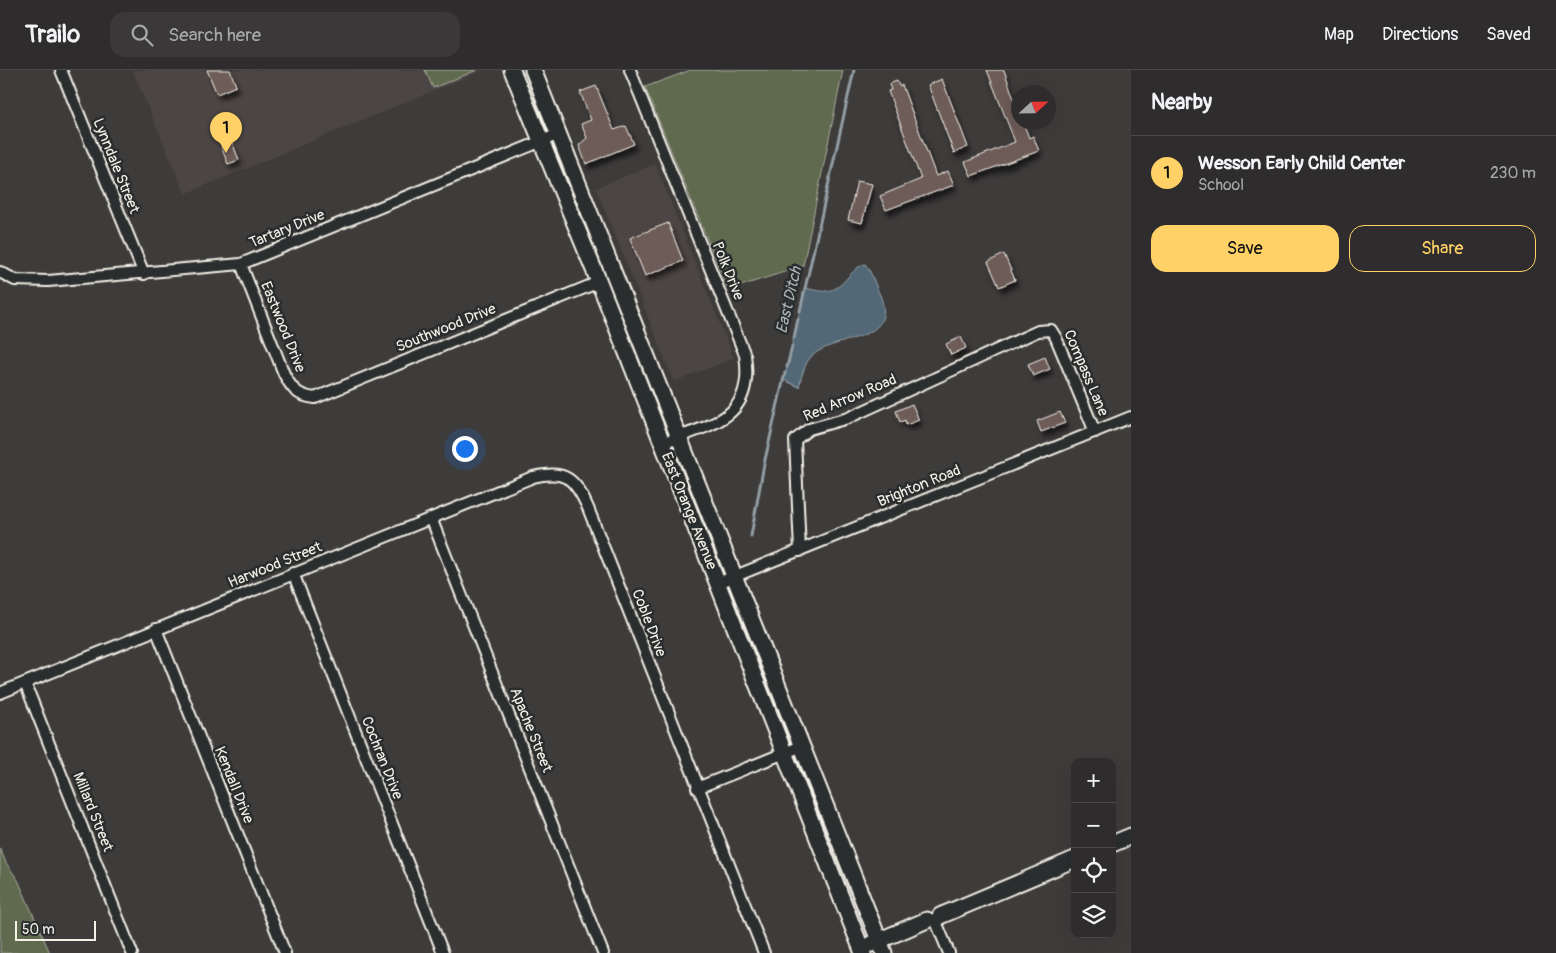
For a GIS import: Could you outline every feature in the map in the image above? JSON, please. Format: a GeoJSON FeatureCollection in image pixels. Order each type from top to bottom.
{"type":"FeatureCollection","features":[{"type":"Feature","properties":{"kind":"street","name":"Lynndale Street"},"geometry":{"type":"LineString","coordinates":[[61,70],[144,274]]}},
{"type":"Feature","properties":{"kind":"street","name":"East Orange Avenue"},"geometry":{"type":"LineString","coordinates":[[512,70],[599,282],[862,950]]}},
{"type":"Feature","properties":{"kind":"street","name":"East Orange Avenue"},"geometry":{"type":"LineString","coordinates":[[533,70],[736,577],[881,947]]}},
{"type":"Feature","properties":{"kind":"street","name":"Polk Drive"},"geometry":{"type":"LineString","coordinates":[[630,70],[746,356],[748,375],[747,388],[736,409],[717,421],[662,442]]}},
{"type":"Feature","properties":{"kind":"street","name":"Tartary Drive"},"geometry":{"type":"LineString","coordinates":[[5,274],[15,280],[30,281],[144,274],[241,264],[560,134]]}},
{"type":"Feature","properties":{"kind":"street","name":"Eastwood Drive"},"geometry":{"type":"LineString","coordinates":[[241,264],[284,374],[293,390],[304,397]]}},
{"type":"Feature","properties":{"kind":"street","name":"Southwood Drive"},"geometry":{"type":"LineString","coordinates":[[304,397],[315,398],[328,393],[599,282]]}},
{"type":"Feature","properties":{"kind":"street","name":"Compass Lane"},"geometry":{"type":"LineString","coordinates":[[1047,330],[1051,330],[1056,338],[1095,432]]}},
{"type":"Feature","properties":{"kind":"street","name":"Red Arrow Road"},"geometry":{"type":"LineString","coordinates":[[800,551],[796,440],[809,429],[848,418],[1038,331],[1047,330]]}},
{"type":"Feature","properties":{"kind":"street","name":"Brighton Road"},"geometry":{"type":"LineString","coordinates":[[718,583],[1131,416]]}},
{"type":"Feature","properties":{"kind":"street","name":"Harwood Street"},"geometry":{"type":"LineString","coordinates":[[0,693],[533,477],[549,473],[564,476]]}},
{"type":"Feature","properties":{"kind":"street","name":"Coble Drive"},"geometry":{"type":"LineString","coordinates":[[564,476],[577,487],[588,508],[697,788],[764,953]]}},
{"type":"Feature","properties":{"kind":"street","name":"Apache Street"},"geometry":{"type":"LineString","coordinates":[[431,518],[603,953]]}},
{"type":"Feature","properties":{"kind":"street","name":"Cochran Drive"},"geometry":{"type":"LineString","coordinates":[[294,574],[443,953]]}},
{"type":"Feature","properties":{"kind":"street","name":"Kendall Drive"},"geometry":{"type":"LineString","coordinates":[[156,629],[285,953]]}},
{"type":"Feature","properties":{"kind":"street","name":"Millard Street"},"geometry":{"type":"LineString","coordinates":[[26,683],[132,953]]}},
{"type":"Feature","properties":{"kind":"street"},"geometry":{"type":"LineString","coordinates":[[697,788],[802,746]]}},
{"type":"Feature","properties":{"kind":"street"},"geometry":{"type":"LineString","coordinates":[[1116,842],[1131,836]]}},
{"type":"Feature","properties":{"kind":"street"},"geometry":{"type":"LineString","coordinates":[[862,950],[881,947],[935,920],[1071,862]]}},
{"type":"Feature","properties":{"kind":"street"},"geometry":{"type":"LineString","coordinates":[[935,920],[949,953]]}},
{"type":"Feature","properties":{"kind":"shaded area"},"geometry":{"type":"Polygon","coordinates":[[[132,70],[484,70],[185,194],[132,70]]]}},
{"type":"Feature","properties":{"kind":"shaded area"},"geometry":{"type":"Polygon","coordinates":[[[655,164],[734,358],[674,382],[596,188],[655,164]]]}},
{"type":"Feature","properties":{"kind":"green space"},"geometry":{"type":"Polygon","coordinates":[[[425,70],[477,70],[433,88],[425,70]]]}},
{"type":"Feature","properties":{"kind":"green space"},"geometry":{"type":"Polygon","coordinates":[[[691,70],[843,70],[803,266],[728,290],[645,87],[691,70]]]}},
{"type":"Feature","properties":{"kind":"green space"},"geometry":{"type":"Polygon","coordinates":[[[0,848],[6,863],[18,880],[50,953],[0,953],[0,848]]]}},
{"type":"Feature","properties":{"kind":"water"},"geometry":{"type":"Polygon","coordinates":[[[865,264],[872,275],[880,295],[884,311],[880,323],[872,331],[820,350],[810,358],[804,368],[799,387],[784,380],[805,288],[821,291],[832,290],[865,264]]]}},
{"type":"Feature","properties":{"kind":"building"},"geometry":{"type":"Polygon","coordinates":[[[207,70],[230,70],[236,86],[217,94],[207,70]]]}},
{"type":"Feature","properties":{"kind":"building"},"geometry":{"type":"Polygon","coordinates":[[[987,70],[1004,70],[1011,90],[1011,130],[1026,130],[1029,138],[1033,136],[1039,151],[971,176],[965,162],[1015,142],[987,70]]]}},
{"type":"Feature","properties":{"kind":"building"},"geometry":{"type":"Polygon","coordinates":[[[942,79],[968,147],[954,153],[928,85],[942,79]]]}},
{"type":"Feature","properties":{"kind":"building"},"geometry":{"type":"Polygon","coordinates":[[[897,81],[899,86],[902,85],[936,176],[948,171],[954,185],[886,210],[880,196],[921,179],[888,91],[891,90],[889,84],[897,81]]]}},
{"type":"Feature","properties":{"kind":"building"},"geometry":{"type":"Polygon","coordinates":[[[596,86],[614,130],[626,126],[634,144],[586,164],[579,145],[587,138],[581,124],[591,120],[580,92],[596,86]]]}},
{"type":"Feature","properties":{"kind":"building"},"geometry":{"type":"Polygon","coordinates":[[[232,142],[239,160],[228,164],[221,147],[232,142]]]}},
{"type":"Feature","properties":{"kind":"building"},"geometry":{"type":"Polygon","coordinates":[[[857,181],[872,184],[862,223],[848,220],[857,181]]]}},
{"type":"Feature","properties":{"kind":"building"},"geometry":{"type":"Polygon","coordinates":[[[668,223],[683,261],[645,276],[630,238],[668,223]]]}},
{"type":"Feature","properties":{"kind":"building"},"geometry":{"type":"Polygon","coordinates":[[[1004,254],[1015,280],[999,287],[988,262],[1004,254]]]}},
{"type":"Feature","properties":{"kind":"building"},"geometry":{"type":"Polygon","coordinates":[[[961,337],[966,348],[951,355],[946,344],[961,337]]]}},
{"type":"Feature","properties":{"kind":"building"},"geometry":{"type":"Polygon","coordinates":[[[1045,357],[1050,369],[1033,376],[1028,364],[1045,357]]]}},
{"type":"Feature","properties":{"kind":"building"},"geometry":{"type":"Polygon","coordinates":[[[912,404],[919,420],[906,425],[905,420],[900,422],[896,411],[912,404]]]}},
{"type":"Feature","properties":{"kind":"building"},"geometry":{"type":"Polygon","coordinates":[[[1060,412],[1065,423],[1041,432],[1037,421],[1060,412]]]}},
{"type":"Feature","properties":{"kind":"waterway","name":"East Ditch"},"geometry":{"type":"LineString","coordinates":[[800,311],[854,70]]}},
{"type":"Feature","properties":{"kind":"waterway","name":"East Ditch"},"geometry":{"type":"LineString","coordinates":[[794,338],[798,319]]}},
{"type":"Feature","properties":{"kind":"waterway","name":"East Ditch"},"geometry":{"type":"LineString","coordinates":[[787,367],[792,346]]}},
{"type":"Feature","properties":{"kind":"waterway","name":"East Ditch"},"geometry":{"type":"LineString","coordinates":[[751,536],[764,464],[785,373]]}},
{"type":"Feature","properties":{"kind":"place","name":"Wesson Early Child Center"},"geometry":{"type":"Point","coordinates":[226,153]}}]}
